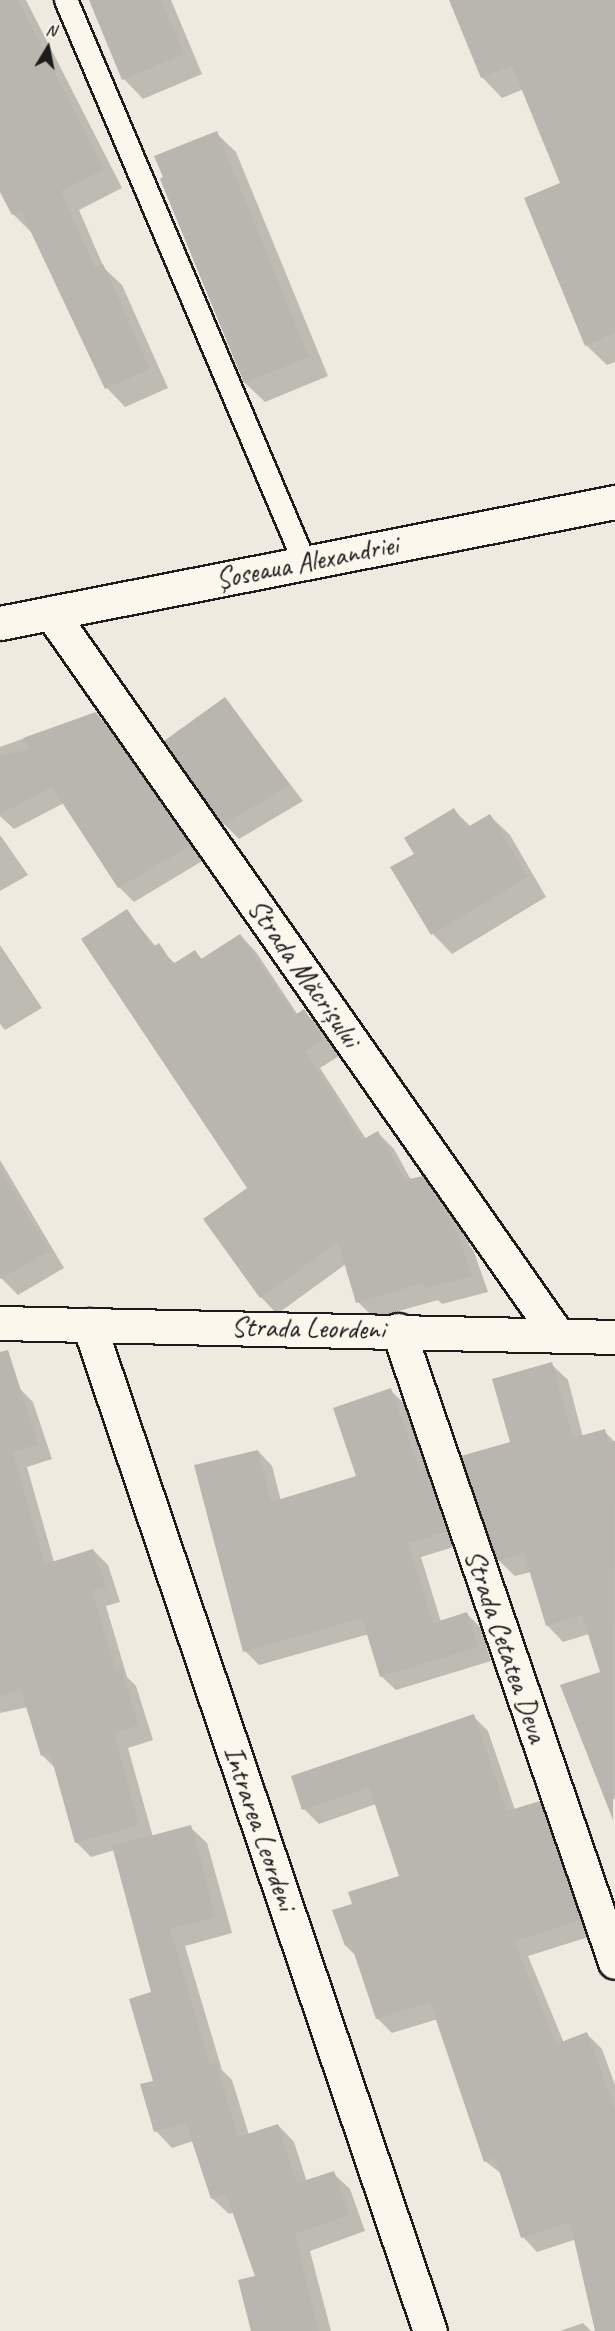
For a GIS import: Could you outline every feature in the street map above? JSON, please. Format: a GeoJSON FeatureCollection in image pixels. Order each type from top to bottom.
{"type":"FeatureCollection","features":[{"type":"Feature","properties":{"kind":"street","name":"Șoseaua Alexandriei"},"geometry":{"type":"LineString","coordinates":[[0,623],[304,561],[615,502]]}},
{"type":"Feature","properties":{"kind":"street","name":"Strada Măcrișului"},"geometry":{"type":"LineString","coordinates":[[51,613],[556,1333]]}},
{"type":"Feature","properties":{"kind":"street","name":"Strada Leordeni"},"geometry":{"type":"LineString","coordinates":[[0,1323],[556,1333],[615,1337]]}},
{"type":"Feature","properties":{"kind":"street","name":"Intrarea Leordeni"},"geometry":{"type":"LineString","coordinates":[[89,1325],[430,2331]]}},
{"type":"Feature","properties":{"kind":"street","name":"Strada Cetatea Deva"},"geometry":{"type":"LineString","coordinates":[[398,1330],[615,1962]]}},
{"type":"Feature","properties":{"kind":"lane"},"geometry":{"type":"LineString","coordinates":[[66,0],[304,561]]}},
{"type":"Feature","properties":{"kind":"building"},"geometry":{"type":"Polygon","coordinates":[[[0,0],[18,0],[104,169],[61,191],[95,268],[103,264],[150,369],[105,389],[21,211],[12,215],[0,192],[0,0]]]}},
{"type":"Feature","properties":{"kind":"building"},"geometry":{"type":"Polygon","coordinates":[[[89,0],[161,0],[184,54],[122,80],[89,0]]]}},
{"type":"Feature","properties":{"kind":"building"},"geometry":{"type":"Polygon","coordinates":[[[449,0],[615,0],[615,333],[585,346],[524,198],[560,183],[512,66],[481,78],[449,0]]]}},
{"type":"Feature","properties":{"kind":"building"},"geometry":{"type":"Polygon","coordinates":[[[217,131],[309,357],[244,383],[160,179],[163,177],[154,156],[217,131]]]}},
{"type":"Feature","properties":{"kind":"building"},"geometry":{"type":"Polygon","coordinates":[[[225,697],[290,785],[223,825],[164,741],[225,697]]]}},
{"type":"Feature","properties":{"kind":"building"},"geometry":{"type":"Polygon","coordinates":[[[96,712],[191,845],[118,888],[52,787],[0,814],[0,756],[30,749],[23,738],[96,712]]]}},
{"type":"Feature","properties":{"kind":"building"},"geometry":{"type":"Polygon","coordinates":[[[454,808],[466,828],[490,814],[528,877],[431,935],[390,867],[414,854],[404,838],[454,808]]]}},
{"type":"Feature","properties":{"kind":"building"},"geometry":{"type":"Polygon","coordinates":[[[127,909],[153,947],[159,943],[173,964],[195,950],[201,959],[240,934],[295,1015],[304,1009],[323,1040],[305,1051],[362,1140],[378,1131],[405,1180],[423,1176],[458,1234],[472,1276],[424,1288],[423,1283],[356,1303],[338,1242],[260,1298],[203,1219],[247,1188],[81,939],[127,909]]]}},
{"type":"Feature","properties":{"kind":"building"},"geometry":{"type":"Polygon","coordinates":[[[0,1169],[49,1251],[0,1279],[0,1169]]]}},
{"type":"Feature","properties":{"kind":"building"},"geometry":{"type":"Polygon","coordinates":[[[8,1350],[38,1444],[13,1452],[45,1564],[93,1549],[106,1587],[92,1591],[116,1671],[121,1669],[139,1725],[114,1733],[139,1825],[75,1843],[50,1753],[41,1756],[21,1690],[0,1696],[0,1352],[8,1350]]]}},
{"type":"Feature","properties":{"kind":"building"},"geometry":{"type":"Polygon","coordinates":[[[552,1362],[573,1438],[605,1429],[609,1443],[615,1441],[613,1820],[560,1685],[600,1672],[582,1615],[546,1626],[524,1553],[497,1561],[461,1456],[510,1442],[492,1379],[552,1362]]]}},
{"type":"Feature","properties":{"kind":"building"},"geometry":{"type":"Polygon","coordinates":[[[391,1388],[419,1468],[425,1466],[447,1531],[408,1543],[433,1623],[467,1612],[478,1647],[380,1677],[362,1618],[243,1652],[194,1465],[258,1450],[271,1502],[356,1476],[333,1408],[391,1388]]]}},
{"type":"Feature","properties":{"kind":"building"},"geometry":{"type":"Polygon","coordinates":[[[474,1714],[507,1811],[540,1801],[581,1920],[514,1941],[556,2044],[587,2032],[615,2109],[615,2331],[595,2331],[570,2222],[521,2238],[495,2158],[484,2162],[430,2002],[376,2019],[351,1944],[345,1946],[332,1910],[352,1904],[348,1892],[399,1876],[369,1787],[302,1810],[291,1776],[474,1714]]]}},
{"type":"Feature","properties":{"kind":"building"},"geometry":{"type":"Polygon","coordinates":[[[191,1825],[216,1917],[170,1929],[210,2064],[216,2062],[238,2137],[278,2124],[297,2183],[334,2171],[349,2215],[295,2234],[319,2331],[251,2331],[238,2280],[255,2276],[226,2194],[211,2199],[186,2123],[154,2132],[140,2084],[153,2081],[129,1999],[151,1992],[112,1846],[191,1825]]]}}]}
